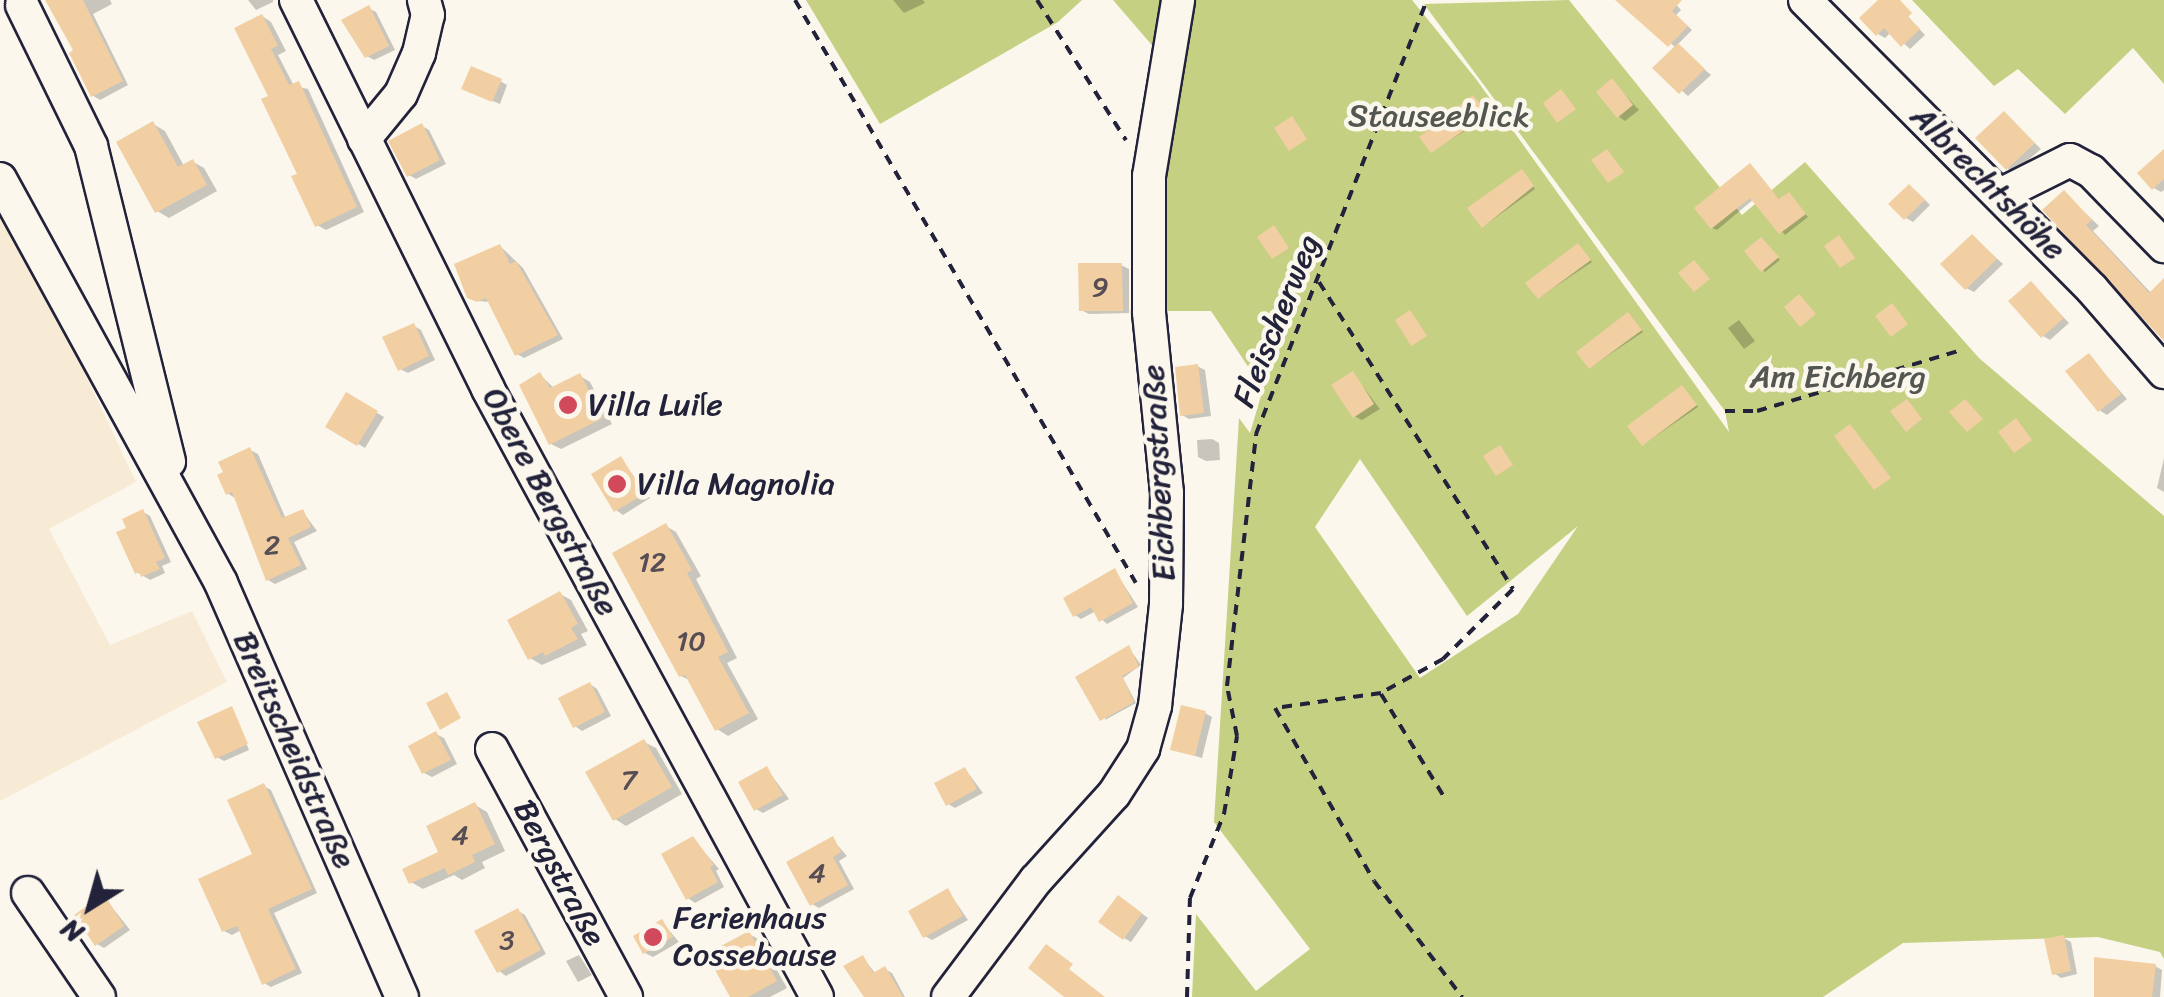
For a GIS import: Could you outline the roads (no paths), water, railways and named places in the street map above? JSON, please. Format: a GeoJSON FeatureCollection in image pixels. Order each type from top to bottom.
{"type":"FeatureCollection","features":[{"type":"Feature","properties":{"kind":"street","name":"Obere Bergstraße"},"geometry":{"type":"LineString","coordinates":[[296,0],[488,389],[818,997]]}},
{"type":"Feature","properties":{"kind":"street"},"geometry":{"type":"LineString","coordinates":[[364,139],[400,94],[419,53],[428,15],[424,0]]}},
{"type":"Feature","properties":{"kind":"street","name":"Eichbergstraße"},"geometry":{"type":"LineString","coordinates":[[948,997],[1036,880],[1114,794],[1143,749],[1155,706],[1165,616],[1167,493],[1149,312],[1151,163],[1178,0]]}},
{"type":"Feature","properties":{"kind":"street","name":"Albrechtshöhe"},"geometry":{"type":"LineString","coordinates":[[1806,0],[2092,289],[2164,372]]}},
{"type":"Feature","properties":{"kind":"street","name":"Breitscheidstraße"},"geometry":{"type":"LineString","coordinates":[[22,5],[91,146],[180,505]]}},
{"type":"Feature","properties":{"kind":"street"},"geometry":{"type":"LineString","coordinates":[[2000,195],[2070,160],[2091,171],[2164,246]]}},
{"type":"Feature","properties":{"kind":"street","name":"Breitscheidstraße"},"geometry":{"type":"LineString","coordinates":[[0,179],[221,584],[402,997]]}},
{"type":"Feature","properties":{"kind":"street","name":"Bergstraße"},"geometry":{"type":"LineString","coordinates":[[492,749],[626,997]]}},
{"type":"Feature","properties":{"kind":"street"},"geometry":{"type":"LineString","coordinates":[[28,893],[99,997]]}},
{"type":"Feature","properties":{"kind":"place","name":"Villa Luiſe"},"geometry":{"type":"Point","coordinates":[568,405]}},
{"type":"Feature","properties":{"kind":"place","name":"Villa Magnolia"},"geometry":{"type":"Point","coordinates":[617,484]}},
{"type":"Feature","properties":{"kind":"place","name":"Ferienhaus Cossebause"},"geometry":{"type":"Point","coordinates":[653,937]}},
{"type":"Feature","properties":{"kind":"park label","name":"Stauseeblick"},"geometry":{"type":"Point","coordinates":[1439,116]}},
{"type":"Feature","properties":{"kind":"park label","name":"Am Eichberg"},"geometry":{"type":"Point","coordinates":[1838,377]}}]}
